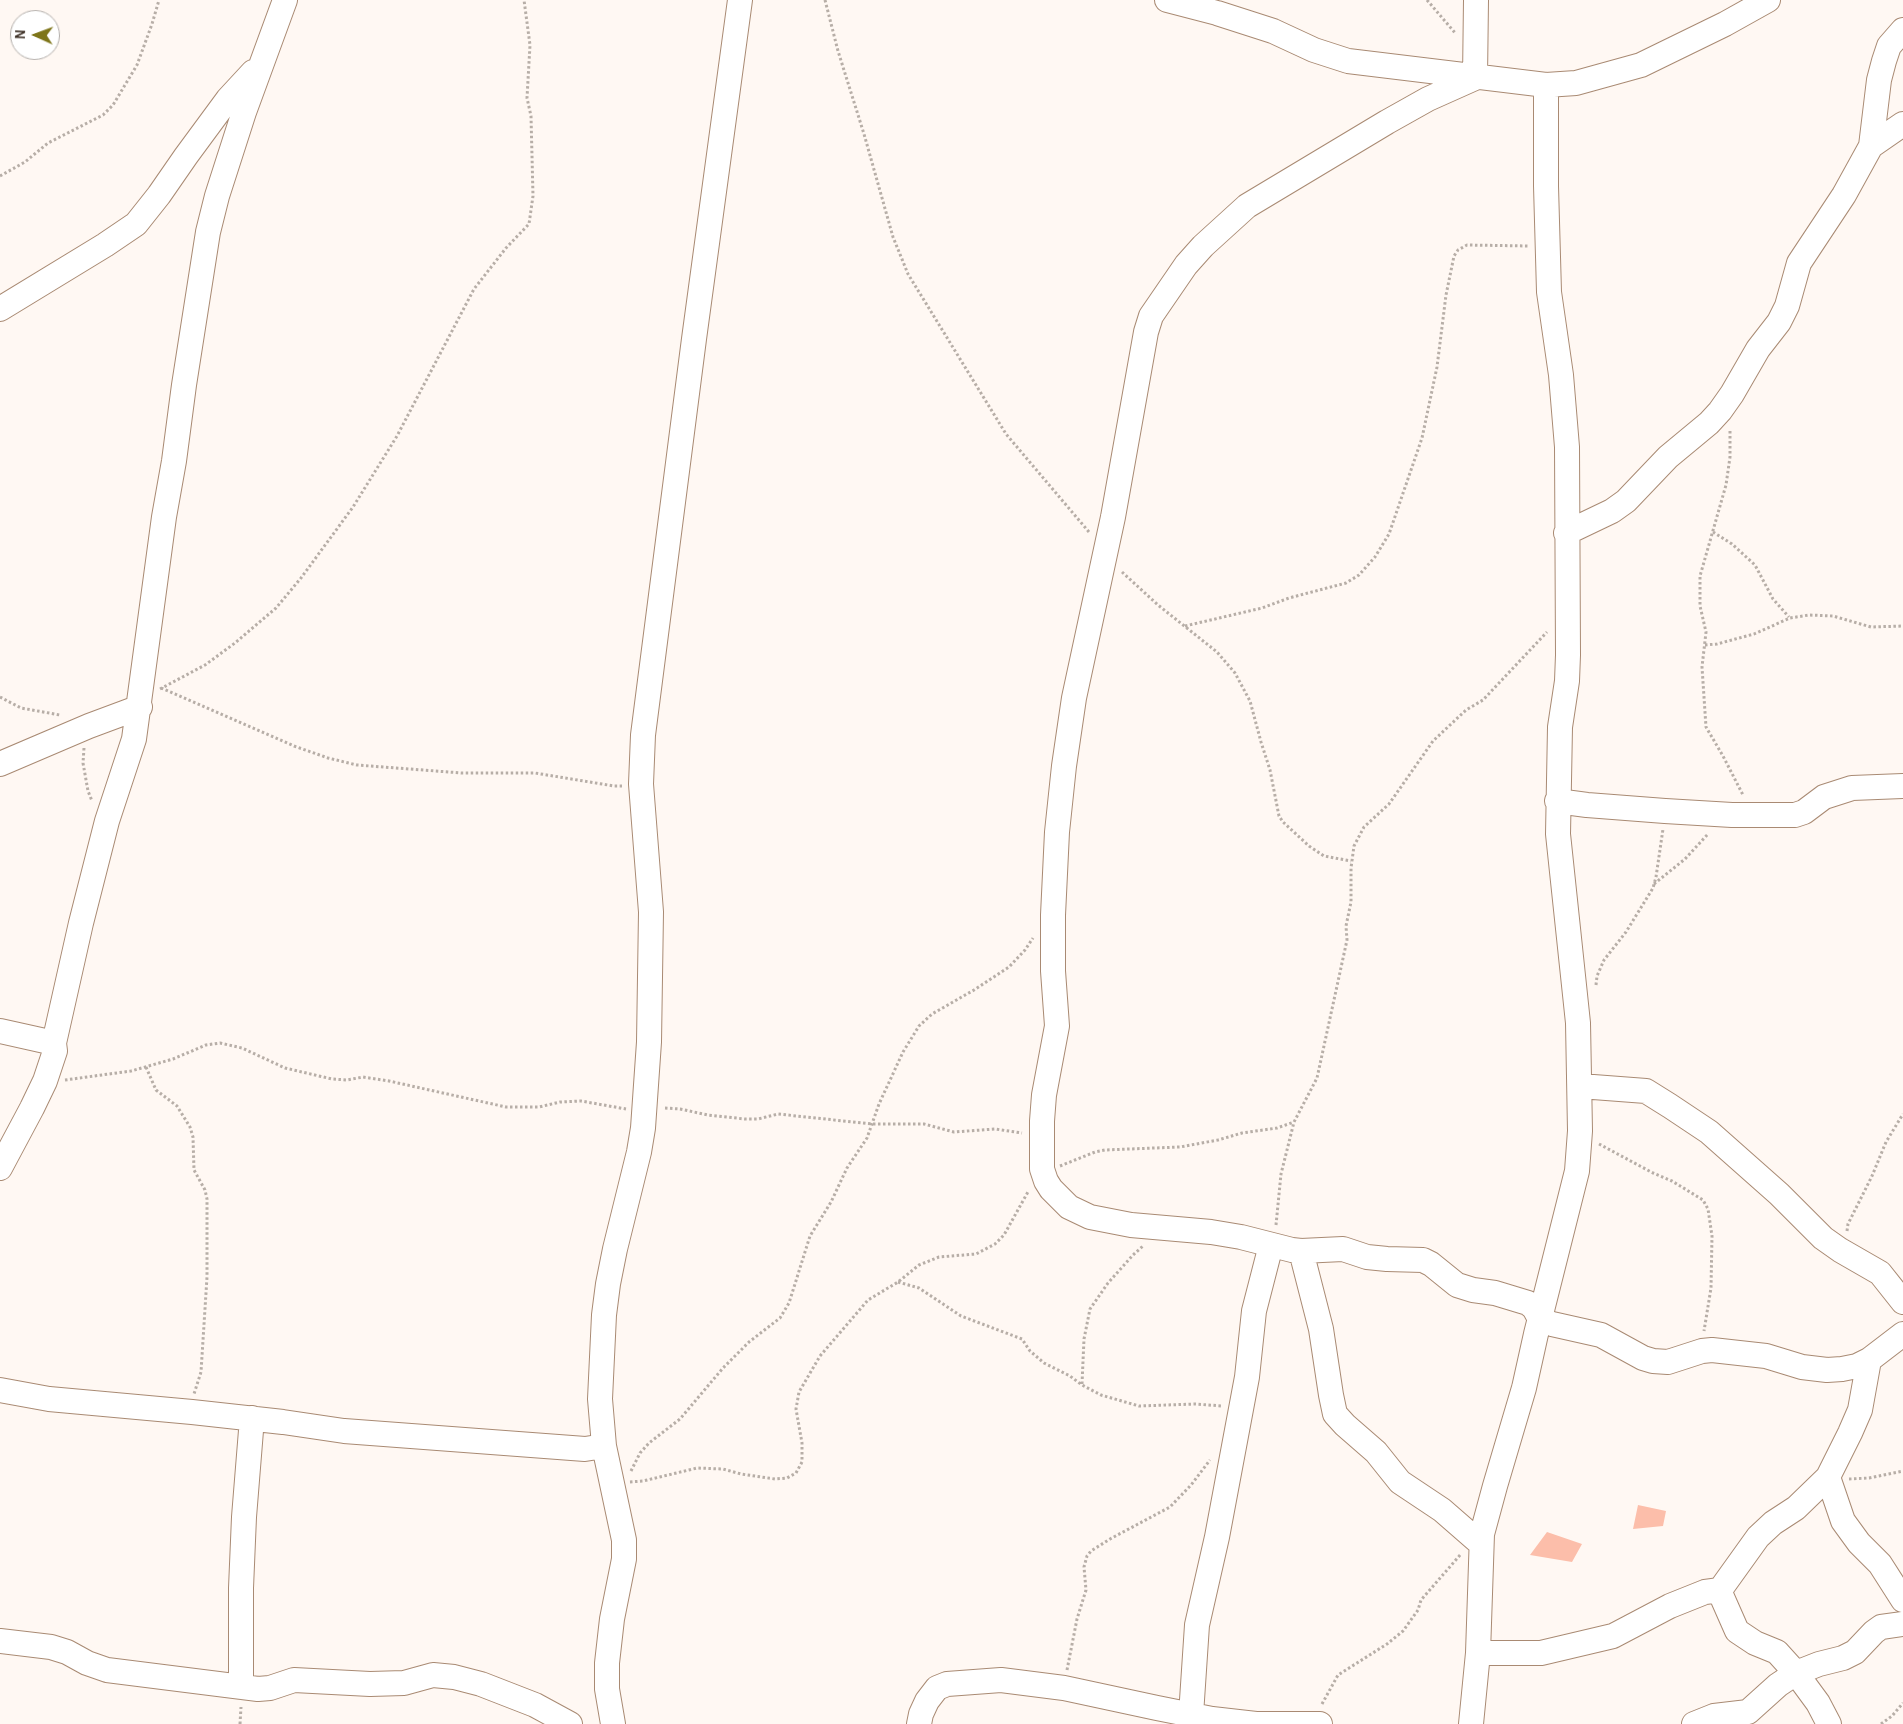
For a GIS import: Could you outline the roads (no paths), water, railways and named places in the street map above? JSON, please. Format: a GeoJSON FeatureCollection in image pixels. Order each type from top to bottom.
{"type":"FeatureCollection","features":[{"type":"Feature","properties":{"kind":"street"},"geometry":{"type":"LineString","coordinates":[[0,1168],[15,1143],[45,1081],[55,1051],[54,1043],[61,1019],[75,948],[108,821],[147,697],[164,517],[174,461],[205,246],[217,196],[261,63],[285,0]]}},
{"type":"Feature","properties":{"kind":"street"},"geometry":{"type":"LineString","coordinates":[[613,1724],[607,1689],[607,1663],[612,1619],[624,1559],[623,1532],[604,1446],[600,1399],[605,1307],[615,1249],[639,1152],[644,1110],[649,1032],[651,912],[640,784],[643,736],[740,0]]}},
{"type":"Feature","properties":{"kind":"street"},"geometry":{"type":"LineString","coordinates":[[1167,0],[1217,13],[1273,31],[1334,58],[1475,78],[1546,85],[1576,83],[1641,65],[1725,24],[1768,0]]}},
{"type":"Feature","properties":{"kind":"street"},"geometry":{"type":"LineString","coordinates":[[1475,78],[1476,0]]}},
{"type":"Feature","properties":{"kind":"street"},"geometry":{"type":"LineString","coordinates":[[1566,533],[1612,511],[1626,502],[1668,457],[1720,411],[1758,349],[1779,322],[1787,306],[1799,263],[1844,195],[1870,146],[1879,80],[1884,61],[1889,46],[1903,30]]}},
{"type":"Feature","properties":{"kind":"street"},"geometry":{"type":"LineString","coordinates":[[0,310],[136,224],[228,99],[261,63]]}},
{"type":"Feature","properties":{"kind":"street"},"geometry":{"type":"LineString","coordinates":[[1475,78],[1428,99],[1265,194],[1229,221],[1186,265],[1151,316],[1146,332],[1113,517],[1074,698],[1064,766],[1057,832],[1053,940],[1054,998],[1057,1026],[1044,1095],[1042,1169],[1050,1189],[1069,1206],[1082,1214],[1131,1225],[1212,1232],[1301,1252],[1344,1249],[1377,1258],[1423,1260],[1432,1264],[1456,1285],[1465,1289],[1496,1292],[1528,1303],[1534,1308],[1540,1318],[1552,1324],[1601,1335],[1644,1358],[1654,1361],[1668,1362],[1702,1351],[1712,1350],[1766,1356],[1802,1367],[1827,1370],[1842,1369],[1857,1366],[1869,1360],[1903,1334]]}},
{"type":"Feature","properties":{"kind":"street"},"geometry":{"type":"LineString","coordinates":[[1471,1724],[1478,1653],[1478,1541],[1524,1388],[1577,1171],[1580,1130],[1578,1023],[1558,834],[1557,801],[1560,727],[1567,681],[1567,447],[1549,292],[1546,85]]}},
{"type":"Feature","properties":{"kind":"street"},"geometry":{"type":"LineString","coordinates":[[1870,146],[1903,124]]}},
{"type":"Feature","properties":{"kind":"street"},"geometry":{"type":"LineString","coordinates":[[0,764],[89,726],[147,697]]}},
{"type":"Feature","properties":{"kind":"street"},"geometry":{"type":"LineString","coordinates":[[1557,801],[1665,811],[1795,816],[1804,812],[1824,797],[1852,788],[1903,786]]}},
{"type":"Feature","properties":{"kind":"street"},"geometry":{"type":"LineString","coordinates":[[0,1031],[54,1043]]}},
{"type":"Feature","properties":{"kind":"street"},"geometry":{"type":"LineString","coordinates":[[1580,1086],[1635,1089],[1652,1094],[1709,1132],[1779,1194],[1823,1238],[1854,1259],[1880,1273],[1903,1302]]}},
{"type":"Feature","properties":{"kind":"street"},"geometry":{"type":"LineString","coordinates":[[1192,1715],[1197,1625],[1242,1408],[1250,1362],[1254,1310],[1271,1245]]}},
{"type":"Feature","properties":{"kind":"street"},"geometry":{"type":"LineString","coordinates":[[1301,1252],[1321,1329],[1335,1414],[1376,1452],[1400,1482],[1431,1502],[1478,1541]]}},
{"type":"Feature","properties":{"kind":"street"},"geometry":{"type":"LineString","coordinates":[[1478,1653],[1541,1653],[1613,1636],[1670,1606],[1706,1592],[1720,1590],[1758,1537],[1773,1523],[1796,1508],[1828,1477],[1860,1410],[1869,1360]]}},
{"type":"Feature","properties":{"kind":"street"},"geometry":{"type":"LineString","coordinates":[[0,1390],[57,1400],[252,1418],[344,1431],[585,1449],[604,1446]]}},
{"type":"Feature","properties":{"kind":"street"},"geometry":{"type":"LineString","coordinates":[[241,1687],[242,1543],[252,1418]]}},
{"type":"Feature","properties":{"kind":"street"},"geometry":{"type":"LineString","coordinates":[[1828,1477],[1843,1521],[1859,1543],[1880,1564],[1903,1600]]}},
{"type":"Feature","properties":{"kind":"street"},"geometry":{"type":"LineString","coordinates":[[1716,1591],[1722,1597],[1738,1631],[1748,1639],[1777,1652],[1796,1673],[1818,1703],[1830,1724]]}},
{"type":"Feature","properties":{"kind":"street"},"geometry":{"type":"LineString","coordinates":[[1694,1724],[1714,1716],[1748,1712],[1778,1685],[1796,1673],[1812,1666],[1843,1658],[1854,1652],[1881,1627],[1903,1624]]}},
{"type":"Feature","properties":{"kind":"street"},"geometry":{"type":"LineString","coordinates":[[0,1642],[32,1644],[67,1652],[96,1667],[107,1670],[263,1689],[294,1680],[370,1684],[404,1683],[433,1675],[454,1677],[482,1684],[535,1705],[570,1724]]}},
{"type":"Feature","properties":{"kind":"street"},"geometry":{"type":"LineString","coordinates":[[919,1724],[921,1714],[930,1695],[937,1688],[947,1684],[1001,1680],[1064,1688],[1154,1717],[1192,1715],[1256,1724],[1317,1724]]}}]}
